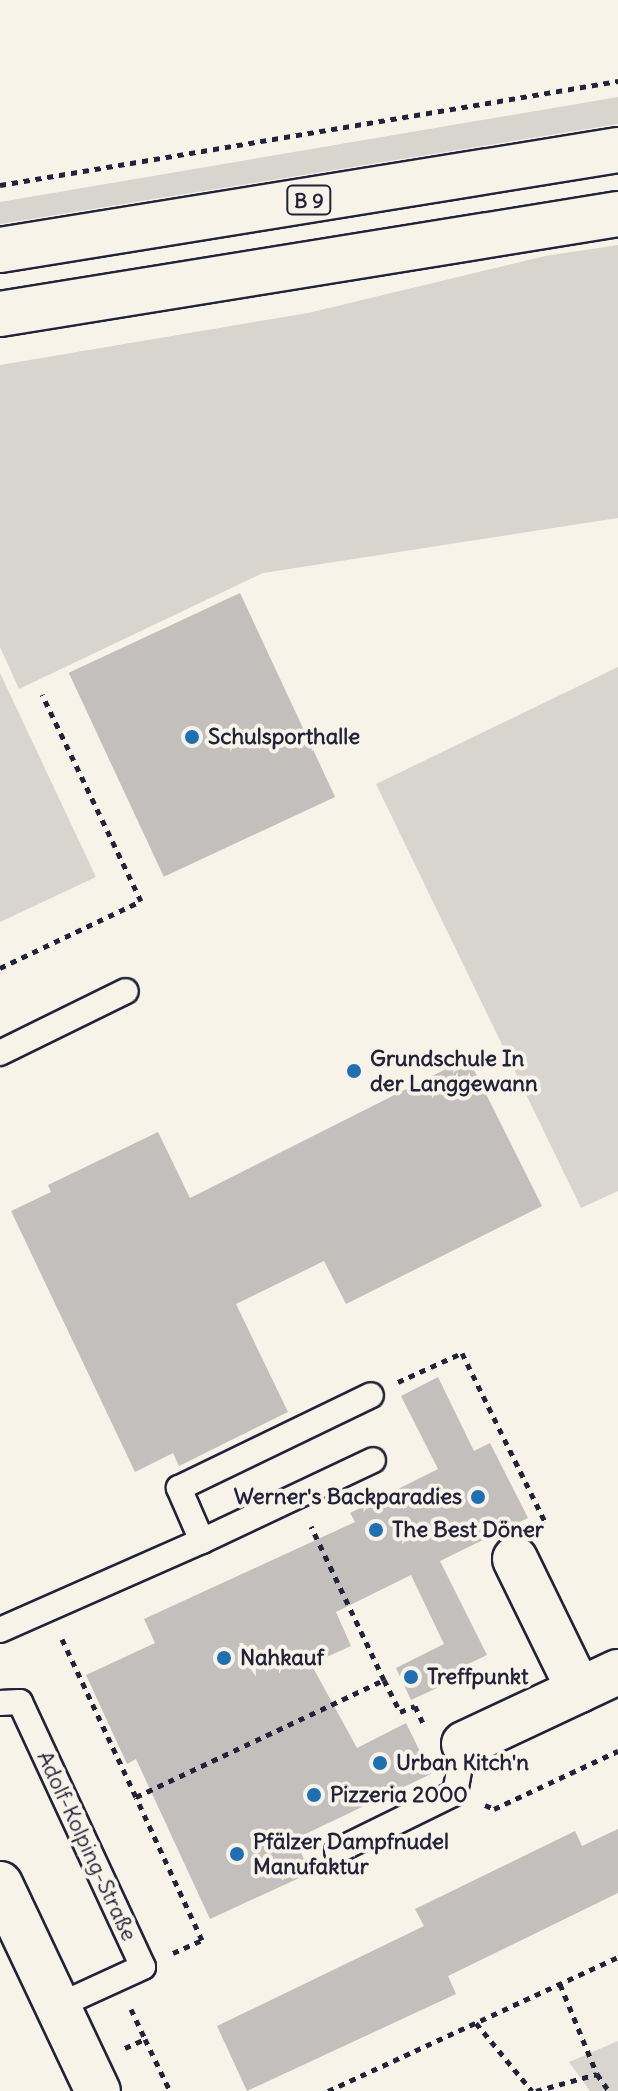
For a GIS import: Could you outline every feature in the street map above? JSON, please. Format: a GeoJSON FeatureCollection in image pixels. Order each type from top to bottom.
{"type":"FeatureCollection","features":[{"type":"Feature","properties":{"kind":"main road","name":"B 9"},"geometry":{"type":"LineString","coordinates":[[0,250],[618,150]]}},
{"type":"Feature","properties":{"kind":"main road"},"geometry":{"type":"LineString","coordinates":[[0,314],[618,214]]}},
{"type":"Feature","properties":{"kind":"main road"},"geometry":{"type":"LineString","coordinates":[[515,1559],[579,1690]]}},
{"type":"Feature","properties":{"kind":"main road"},"geometry":{"type":"LineString","coordinates":[[464,1744],[618,1672]]}},
{"type":"Feature","properties":{"kind":"main road"},"geometry":{"type":"LineString","coordinates":[[0,1884],[92,2079]]}},
{"type":"Feature","properties":{"kind":"lane"},"geometry":{"type":"LineString","coordinates":[[0,1053],[126,991]]}},
{"type":"Feature","properties":{"kind":"lane"},"geometry":{"type":"LineString","coordinates":[[202,1541],[179,1488],[371,1395]]}},
{"type":"Feature","properties":{"kind":"lane"},"geometry":{"type":"LineString","coordinates":[[0,1630],[202,1541],[373,1460]]}},
{"type":"Feature","properties":{"kind":"lane","name":"Adolf-Kolping-Straße"},"geometry":{"type":"LineString","coordinates":[[0,1703],[20,1702],[143,1967],[58,2006]]}},
{"type":"Feature","properties":{"kind":"lane"},"geometry":{"type":"LineString","coordinates":[[337,1851],[455,1793],[464,1744]]}},
{"type":"Feature","properties":{"kind":"path"},"geometry":{"type":"LineString","coordinates":[[0,185],[618,81]]}},
{"type":"Feature","properties":{"kind":"path"},"geometry":{"type":"LineString","coordinates":[[0,968],[141,901],[42,694]]}},
{"type":"Feature","properties":{"kind":"path"},"geometry":{"type":"LineString","coordinates":[[371,1395],[462,1353],[546,1524],[507,1543],[515,1559]]}},
{"type":"Feature","properties":{"kind":"path"},"geometry":{"type":"LineString","coordinates":[[136,1797],[384,1680],[296,1496]]}},
{"type":"Feature","properties":{"kind":"path"},"geometry":{"type":"LineString","coordinates":[[48,1609],[202,1940],[143,1967]]}},
{"type":"Feature","properties":{"kind":"path"},"geometry":{"type":"LineString","coordinates":[[455,1793],[494,1809],[618,1751]]}},
{"type":"Feature","properties":{"kind":"path"},"geometry":{"type":"LineString","coordinates":[[328,2091],[618,1957]]}},
{"type":"Feature","properties":{"kind":"path"},"geometry":{"type":"LineString","coordinates":[[560,1984],[597,2074],[609,2091]]}},
{"type":"Feature","properties":{"kind":"path"},"geometry":{"type":"LineString","coordinates":[[476,2023],[534,2091],[597,2074]]}},
{"type":"Feature","properties":{"kind":"path"},"geometry":{"type":"LineString","coordinates":[[92,2079],[145,2039],[170,2091]]}},
{"type":"Feature","properties":{"kind":"shaded area"},"geometry":{"type":"Polygon","coordinates":[[[618,97],[618,124],[0,224],[0,202],[618,97]]]}},
{"type":"Feature","properties":{"kind":"shaded area"},"geometry":{"type":"Polygon","coordinates":[[[618,245],[618,518],[263,573],[19,689],[0,647],[0,365],[308,313],[545,256],[618,245]]]}},
{"type":"Feature","properties":{"kind":"shaded area"},"geometry":{"type":"Polygon","coordinates":[[[618,667],[618,1191],[581,1208],[376,784],[618,667]]]}},
{"type":"Feature","properties":{"kind":"shaded area"},"geometry":{"type":"Polygon","coordinates":[[[0,673],[96,877],[0,922],[0,673]]]}},
{"type":"Feature","properties":{"kind":"shaded area"},"geometry":{"type":"Polygon","coordinates":[[[618,2041],[618,2091],[590,2091],[569,2062],[618,2041]]]}},
{"type":"Feature","properties":{"kind":"building","name":"Schulsporthalle"},"geometry":{"type":"Polygon","coordinates":[[[240,593],[335,797],[164,877],[69,673],[240,593]]]}},
{"type":"Feature","properties":{"kind":"building"},"geometry":{"type":"Polygon","coordinates":[[[468,1058],[542,1206],[346,1304],[324,1261],[236,1304],[288,1412],[179,1466],[173,1453],[135,1472],[11,1211],[51,1192],[48,1185],[158,1132],[190,1198],[468,1058]]]}},
{"type":"Feature","properties":{"kind":"building"},"geometry":{"type":"Polygon","coordinates":[[[438,1377],[474,1451],[490,1443],[528,1518],[440,1561],[487,1655],[464,1666],[467,1674],[411,1700],[396,1668],[444,1644],[411,1575],[336,1612],[351,1646],[311,1664],[357,1748],[406,1723],[431,1774],[295,1839],[310,1873],[210,1919],[136,1759],[127,1764],[86,1675],[155,1643],[144,1619],[355,1522],[350,1513],[438,1469],[401,1396],[438,1377]]]}},
{"type":"Feature","properties":{"kind":"building"},"geometry":{"type":"Polygon","coordinates":[[[618,1829],[618,1893],[448,1976],[456,1994],[247,2091],[217,2026],[424,1926],[415,1909],[575,1831],[582,1846],[618,1829]]]}},
{"type":"Feature","properties":{"kind":"place","name":"Schulsporthalle"},"geometry":{"type":"Point","coordinates":[192,737]}},
{"type":"Feature","properties":{"kind":"place","name":"Grundschule In der Langgewann"},"geometry":{"type":"Point","coordinates":[354,1071]}},
{"type":"Feature","properties":{"kind":"place","name":"Werner's Backparadies"},"geometry":{"type":"Point","coordinates":[478,1497]}},
{"type":"Feature","properties":{"kind":"place","name":"The Best Döner"},"geometry":{"type":"Point","coordinates":[376,1530]}},
{"type":"Feature","properties":{"kind":"place","name":"Nahkauf"},"geometry":{"type":"Point","coordinates":[224,1658]}},
{"type":"Feature","properties":{"kind":"place","name":"Treffpunkt"},"geometry":{"type":"Point","coordinates":[411,1677]}},
{"type":"Feature","properties":{"kind":"place","name":"Urban Kitch'n"},"geometry":{"type":"Point","coordinates":[380,1763]}},
{"type":"Feature","properties":{"kind":"place","name":"Pizzeria 2000"},"geometry":{"type":"Point","coordinates":[314,1795]}},
{"type":"Feature","properties":{"kind":"place","name":"Pfälzer Dampfnudel Manufaktur"},"geometry":{"type":"Point","coordinates":[237,1854]}}]}
